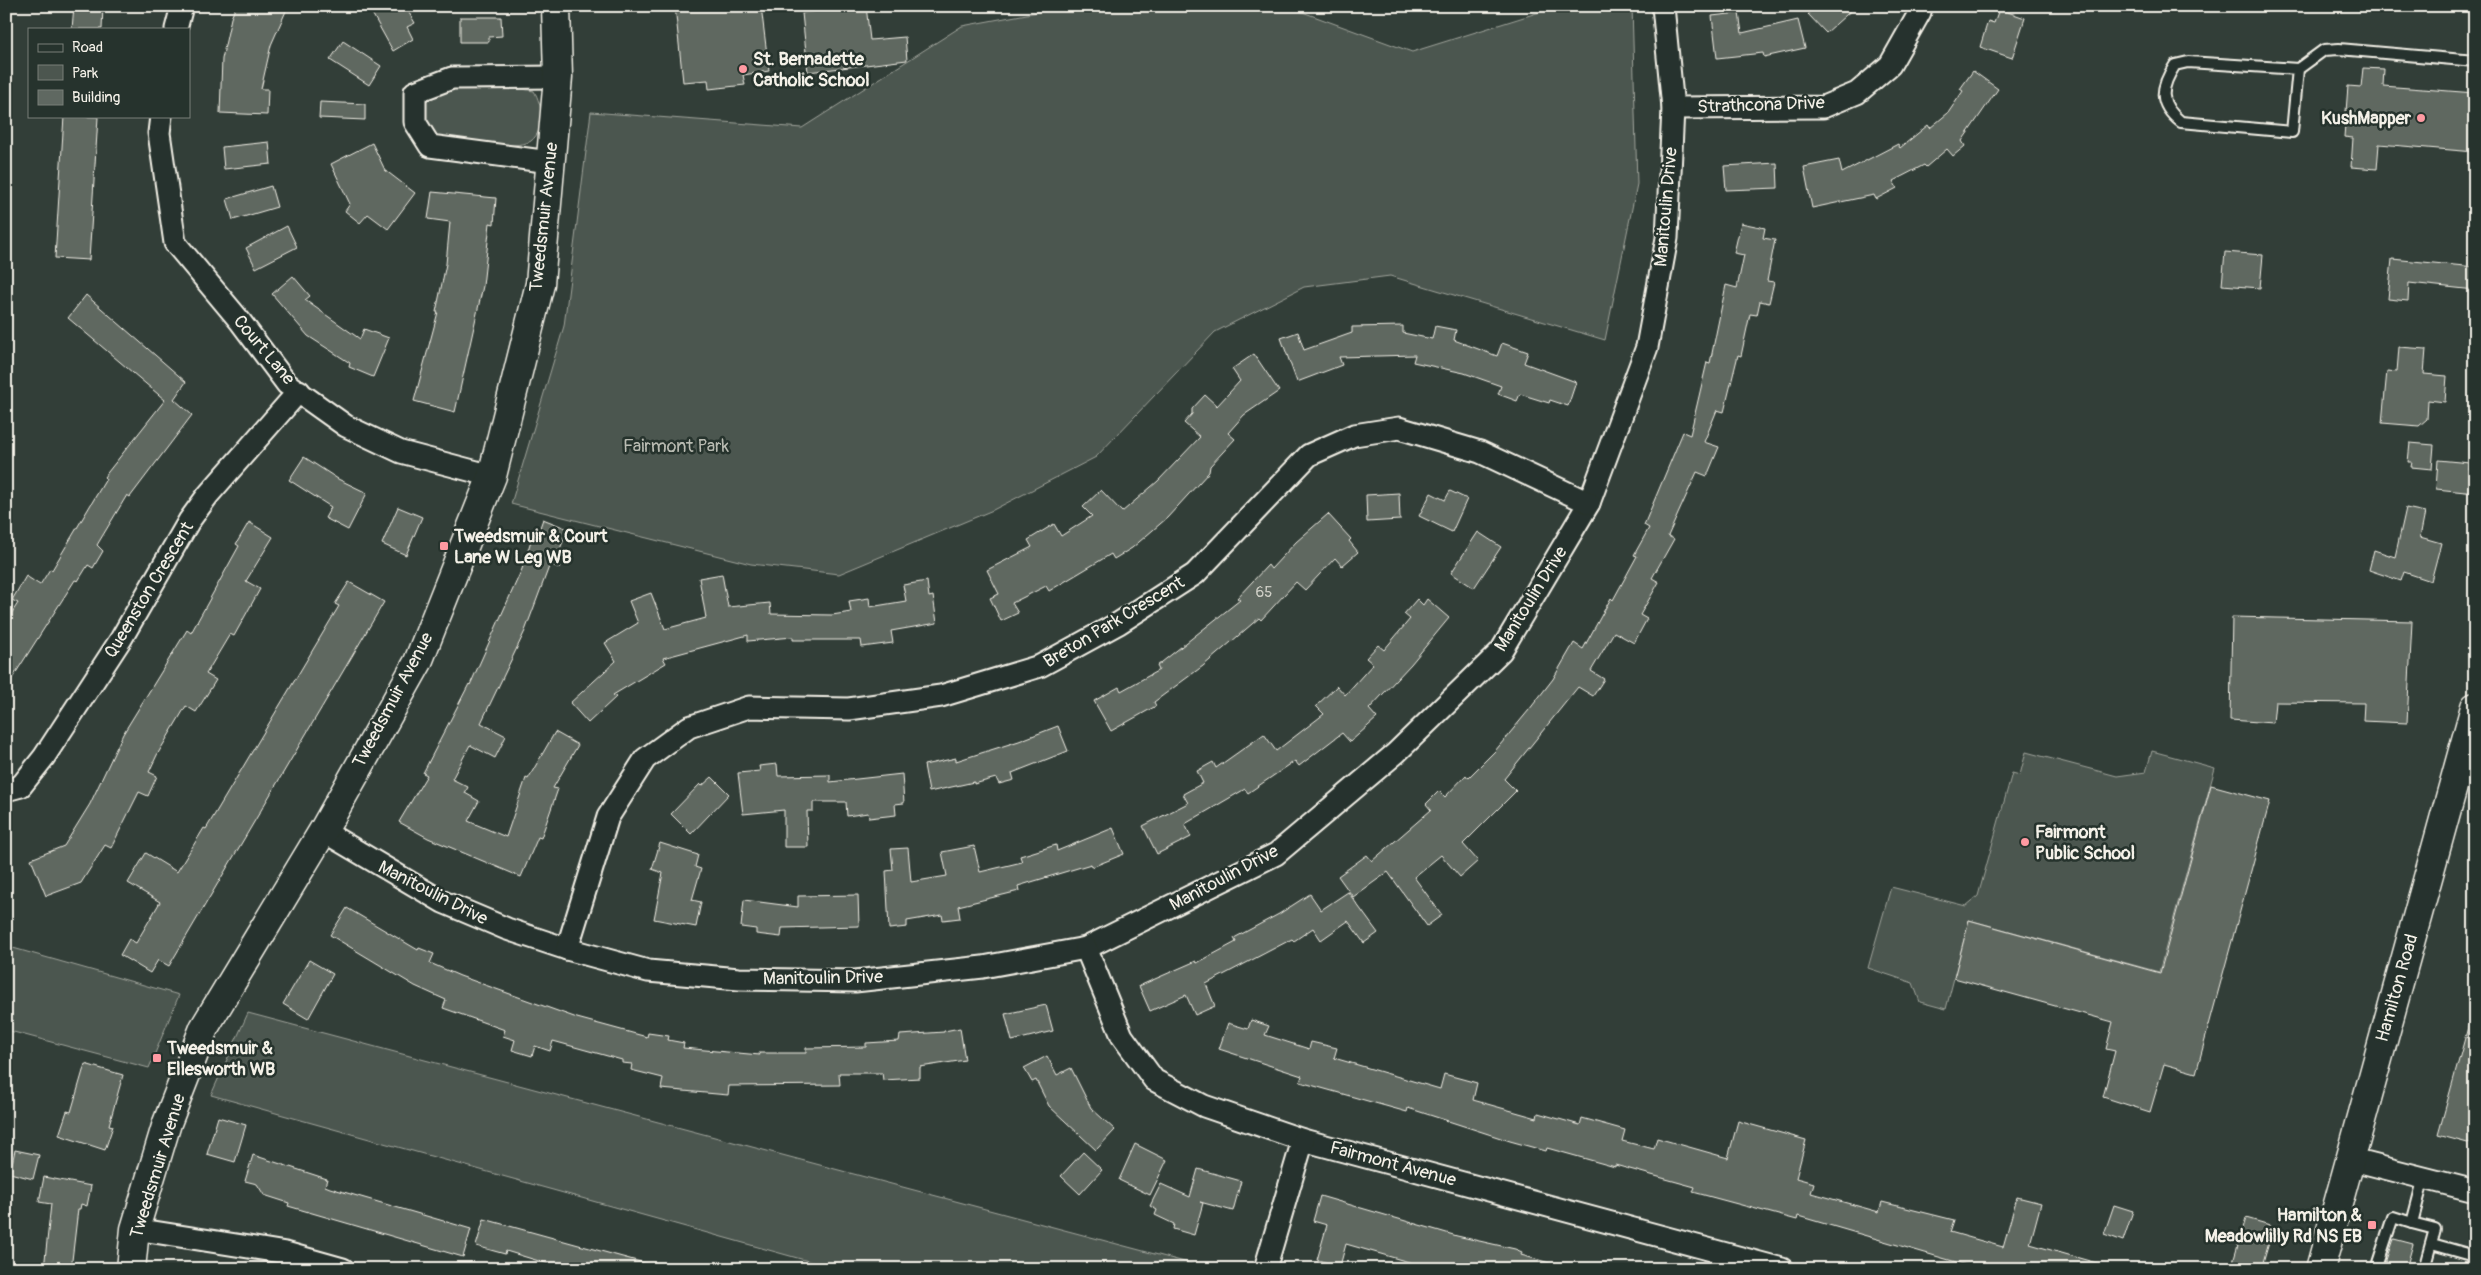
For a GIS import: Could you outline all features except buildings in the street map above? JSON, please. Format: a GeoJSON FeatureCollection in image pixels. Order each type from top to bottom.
{"type":"FeatureCollection","features":[{"type":"Feature","properties":{"kind":"street"},"geometry":{"type":"LineString","coordinates":[[176,28],[182,6]]}},
{"type":"Feature","properties":{"kind":"street","name":"Tweedsmuir Avenue"},"geometry":{"type":"LineString","coordinates":[[131,1269],[136,1229],[167,1124],[204,1028],[323,831],[418,662],[492,476],[540,284],[558,77],[556,6]]}},
{"type":"Feature","properties":{"kind":"street","name":"Manitoulin Drive"},"geometry":{"type":"LineString","coordinates":[[323,831],[443,902],[507,929],[567,949],[648,970],[739,979],[855,981],[984,967],[1086,948],[1276,854],[1396,753],[1501,651],[1589,503],[1647,347],[1667,238],[1674,108],[1663,6]]}},
{"type":"Feature","properties":{"kind":"street","name":"Strathcona Drive"},"geometry":{"type":"LineString","coordinates":[[1674,108],[1823,107],[1858,93],[1890,65],[1920,12],[1921,6]]}},
{"type":"Feature","properties":{"kind":"street"},"geometry":{"type":"LineString","coordinates":[[550,162],[430,146],[415,122],[415,92],[452,78],[558,77]]}},
{"type":"Feature","properties":{"kind":"street","name":"Court Lane"},"geometry":{"type":"LineString","coordinates":[[162,118],[159,133],[175,243],[240,321],[287,384],[346,426],[401,452],[492,476]]}},
{"type":"Feature","properties":{"kind":"street","name":"Queenston Crescent"},"geometry":{"type":"LineString","coordinates":[[6,790],[22,786],[44,757],[121,639],[189,521],[299,391]]}},
{"type":"Feature","properties":{"kind":"street","name":"Breton Park Crescent"},"geometry":{"type":"LineString","coordinates":[[567,949],[608,817],[645,759],[689,727],[749,707],[849,709],[941,696],[1040,666],[1119,623],[1195,574],[1309,455],[1354,435],[1399,428],[1480,452],[1589,503]]}},
{"type":"Feature","properties":{"kind":"street","name":"Hamilton Road"},"geometry":{"type":"LineString","coordinates":[[2320,1269],[2475,707]]}},
{"type":"Feature","properties":{"kind":"street","name":"Fairmont Avenue"},"geometry":{"type":"LineString","coordinates":[[1086,948],[1122,1036],[1154,1080],[1204,1106],[1304,1140],[1782,1269]]}},
{"type":"Feature","properties":{"kind":"street"},"geometry":{"type":"LineString","coordinates":[[1265,1269],[1304,1140]]}},
{"type":"Feature","properties":{"kind":"street"},"geometry":{"type":"LineString","coordinates":[[2350,1159],[2475,1190]]}},
{"type":"Feature","properties":{"kind":"street"},"geometry":{"type":"LineString","coordinates":[[136,1229],[286,1253],[343,1269]]}},
{"type":"Feature","properties":{"kind":"lane"},"geometry":{"type":"LineString","coordinates":[[2298,69],[2292,132],[2181,122],[2169,112],[2163,97],[2165,81],[2175,65],[2188,62],[2298,69],[2324,50],[2339,48],[2475,61]]}},
{"type":"Feature","properties":{"kind":"lane"},"geometry":{"type":"LineString","coordinates":[[2412,1223],[2424,1177]]}},
{"type":"Feature","properties":{"kind":"lane"},"geometry":{"type":"LineString","coordinates":[[2376,1269],[2393,1217],[2435,1229],[2424,1269]]}},
{"type":"Feature","properties":{"kind":"lane"},"geometry":{"type":"LineString","coordinates":[[2432,1244],[2470,1255]]}},
{"type":"Feature","properties":{"kind":"green space","name":"Fairmont Park"},"geometry":{"type":"Polygon","coordinates":[[[1070,6],[1286,6],[1412,52],[1559,6],[1632,6],[1637,184],[1605,340],[1390,276],[1304,287],[1215,332],[1096,457],[993,510],[839,574],[751,564],[511,504],[564,326],[591,112],[802,128],[962,26],[1070,6]]]}},
{"type":"Feature","properties":{"kind":"green space"},"geometry":{"type":"Polygon","coordinates":[[[451,88],[522,89],[534,91],[541,109],[541,123],[536,136],[524,144],[512,145],[464,143],[438,137],[431,133],[424,120],[427,97],[451,88]]]}},
{"type":"Feature","properties":{"kind":"green space"},"geometry":{"type":"Polygon","coordinates":[[[2152,751],[2215,768],[2159,972],[1969,920],[1946,1009],[1920,1002],[1913,983],[1868,968],[1891,887],[1966,906],[1978,896],[2012,773],[2020,775],[2026,752],[2117,776],[2146,772],[2152,751]]]}},
{"type":"Feature","properties":{"kind":"green space"},"geometry":{"type":"Polygon","coordinates":[[[6,946],[179,995],[149,1068],[6,1030],[6,946]]]}},
{"type":"Feature","properties":{"kind":"green space"},"geometry":{"type":"Polygon","coordinates":[[[248,1013],[1211,1269],[837,1269],[211,1095],[248,1013]]]}},
{"type":"Feature","properties":{"kind":"place","name":"St. Bernadette Catholic School"},"geometry":{"type":"Point","coordinates":[743,69]}},
{"type":"Feature","properties":{"kind":"place","name":"KushMapper"},"geometry":{"type":"Point","coordinates":[2421,118]}},
{"type":"Feature","properties":{"kind":"place","name":"Tweedsmuir & Court Lane W Leg WB"},"geometry":{"type":"Point","coordinates":[444,546]}},
{"type":"Feature","properties":{"kind":"place","name":"Fairmont Public School"},"geometry":{"type":"Point","coordinates":[2025,842]}},
{"type":"Feature","properties":{"kind":"place","name":"Tweedsmuir & Ellesworth WB"},"geometry":{"type":"Point","coordinates":[157,1058]}},
{"type":"Feature","properties":{"kind":"place","name":"Hamilton & Meadowlilly Rd NS EB"},"geometry":{"type":"Point","coordinates":[2372,1225]}}]}
